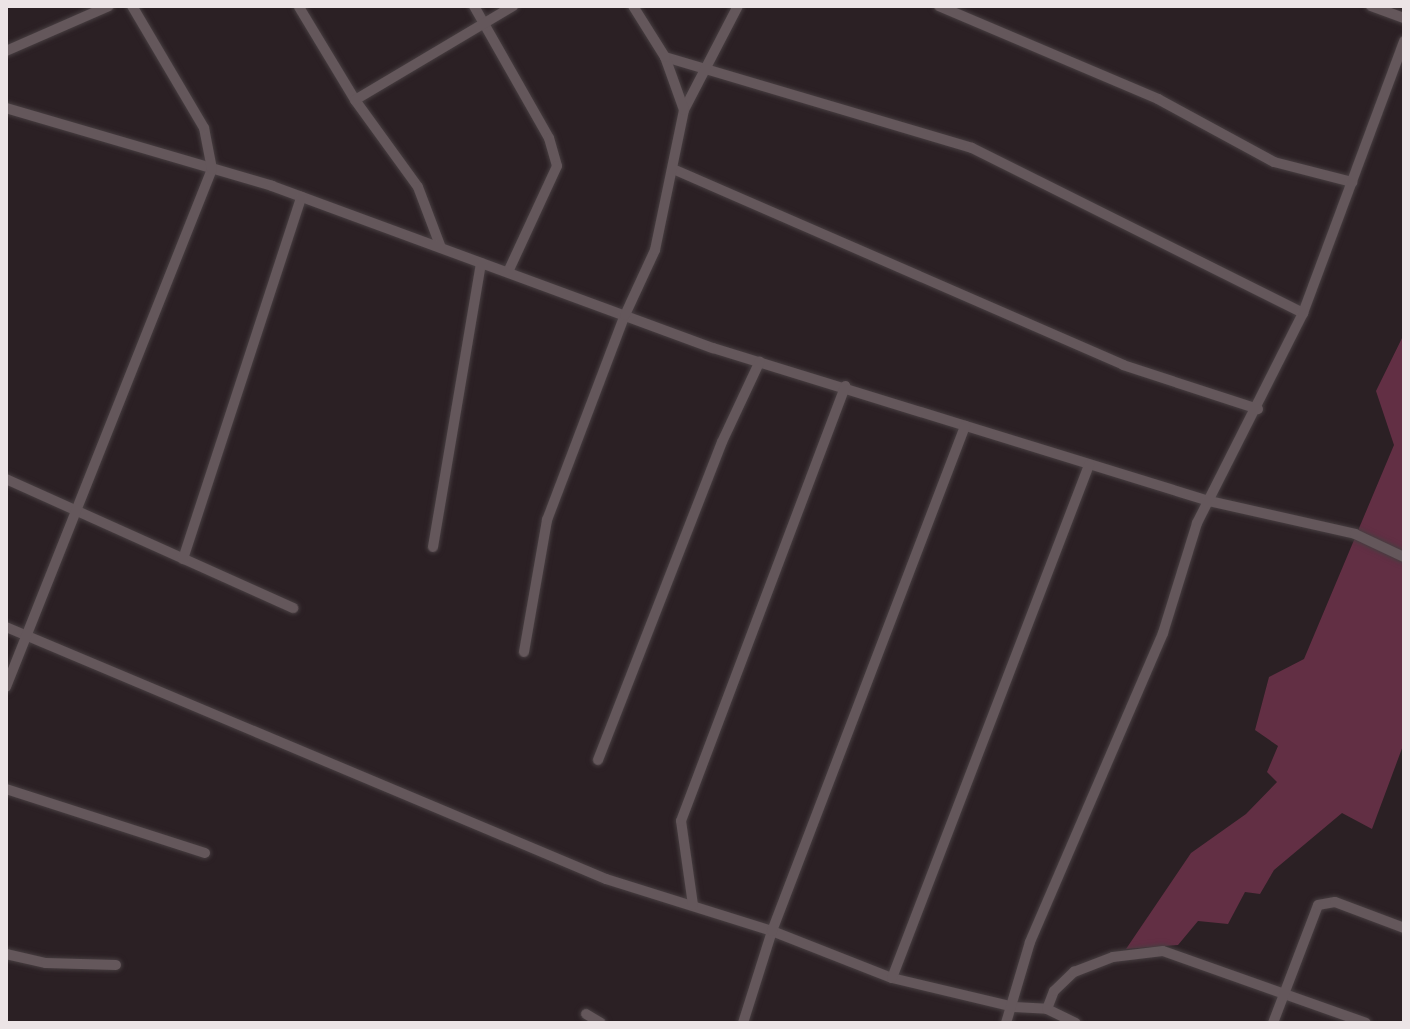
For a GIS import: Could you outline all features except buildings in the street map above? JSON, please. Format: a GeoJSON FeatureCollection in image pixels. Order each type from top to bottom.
{"type":"FeatureCollection","features":[{"type":"Feature","properties":{"kind":"street"},"geometry":{"type":"LineString","coordinates":[[6,51],[109,6]]}},
{"type":"Feature","properties":{"kind":"street"},"geometry":{"type":"LineString","coordinates":[[6,687],[79,512],[212,169],[204,128],[132,6]]}},
{"type":"Feature","properties":{"kind":"street"},"geometry":{"type":"LineString","coordinates":[[300,6],[355,100],[418,187],[441,248]]}},
{"type":"Feature","properties":{"kind":"street"},"geometry":{"type":"LineString","coordinates":[[474,6],[549,138],[557,166],[508,272]]}},
{"type":"Feature","properties":{"kind":"street"},"geometry":{"type":"LineString","coordinates":[[355,100],[513,6]]}},
{"type":"Feature","properties":{"kind":"street"},"geometry":{"type":"LineString","coordinates":[[633,6],[665,57],[684,110]]}},
{"type":"Feature","properties":{"kind":"street"},"geometry":{"type":"LineString","coordinates":[[524,652],[547,520],[625,315],[655,250],[684,110],[710,68],[738,6]]}},
{"type":"Feature","properties":{"kind":"street"},"geometry":{"type":"LineString","coordinates":[[939,6],[1158,99],[1274,162],[1352,182]]}},
{"type":"Feature","properties":{"kind":"street"},"geometry":{"type":"LineString","coordinates":[[1371,6],[1404,18]]}},
{"type":"Feature","properties":{"kind":"street"},"geometry":{"type":"LineString","coordinates":[[1006,1023],[1014,1007],[1030,942],[1163,633],[1197,523],[1258,409],[1303,313],[1404,41]]}},
{"type":"Feature","properties":{"kind":"street"},"geometry":{"type":"LineString","coordinates":[[665,57],[972,148],[1303,313]]}},
{"type":"Feature","properties":{"kind":"street"},"geometry":{"type":"LineString","coordinates":[[6,108],[301,197],[760,361],[1209,501],[1355,534],[1404,557]]}},
{"type":"Feature","properties":{"kind":"street"},"geometry":{"type":"LineString","coordinates":[[673,169],[1123,365],[1258,409]]}},
{"type":"Feature","properties":{"kind":"street"},"geometry":{"type":"LineString","coordinates":[[183,559],[301,197]]}},
{"type":"Feature","properties":{"kind":"street"},"geometry":{"type":"LineString","coordinates":[[433,547],[481,263]]}},
{"type":"Feature","properties":{"kind":"street"},"geometry":{"type":"LineString","coordinates":[[598,760],[722,442],[760,361]]}},
{"type":"Feature","properties":{"kind":"street"},"geometry":{"type":"LineString","coordinates":[[693,905],[681,821],[845,386]]}},
{"type":"Feature","properties":{"kind":"street"},"geometry":{"type":"LineString","coordinates":[[743,1023],[772,931],[965,426]]}},
{"type":"Feature","properties":{"kind":"street"},"geometry":{"type":"LineString","coordinates":[[892,978],[1089,465]]}},
{"type":"Feature","properties":{"kind":"street"},"geometry":{"type":"LineString","coordinates":[[6,479],[293,608]]}},
{"type":"Feature","properties":{"kind":"street"},"geometry":{"type":"LineString","coordinates":[[6,627],[606,879],[772,931],[892,978],[1014,1007],[1047,1009],[1076,1023]]}},
{"type":"Feature","properties":{"kind":"street"},"geometry":{"type":"LineString","coordinates":[[6,789],[205,853]]}},
{"type":"Feature","properties":{"kind":"street"},"geometry":{"type":"LineString","coordinates":[[1273,1023],[1318,905],[1324,902],[1404,928]]}},
{"type":"Feature","properties":{"kind":"street"},"geometry":{"type":"LineString","coordinates":[[1047,1009],[1054,991],[1074,972],[1138,952],[1163,951],[1366,1023]]}},
{"type":"Feature","properties":{"kind":"street"},"geometry":{"type":"LineString","coordinates":[[6,954],[46,963],[116,965]]}},
{"type":"Feature","properties":{"kind":"street"},"geometry":{"type":"LineString","coordinates":[[586,1014],[601,1023]]}},
{"type":"Feature","properties":{"kind":"shaded area"},"geometry":{"type":"Polygon","coordinates":[[[1404,334],[1404,743],[1372,829],[1342,813],[1274,870],[1260,894],[1245,892],[1228,924],[1198,921],[1178,945],[1126,949],[1191,853],[1246,814],[1277,782],[1267,772],[1278,746],[1255,730],[1269,677],[1304,659],[1394,445],[1376,391],[1404,334]]]}}]}
